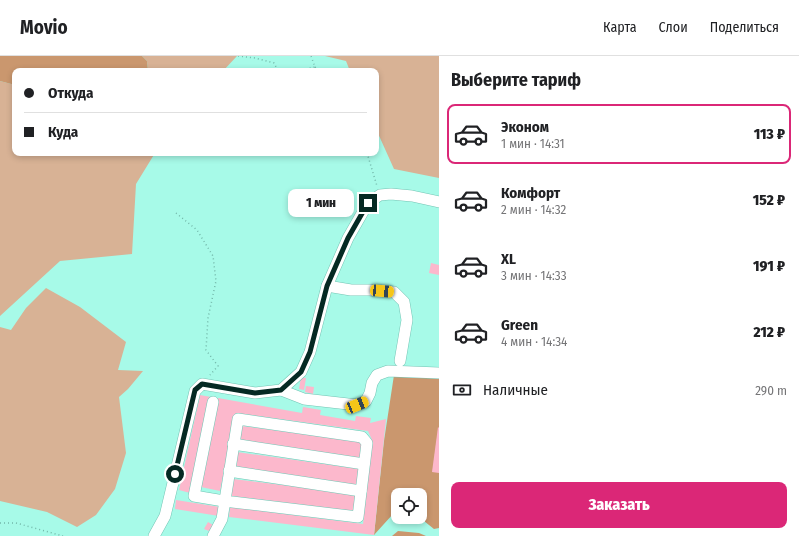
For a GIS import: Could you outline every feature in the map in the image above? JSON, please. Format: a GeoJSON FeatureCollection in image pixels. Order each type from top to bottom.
{"type":"FeatureCollection","features":[{"type":"Feature","properties":{"kind":"street"},"geometry":{"type":"LineString","coordinates":[[281,390],[301,372],[310,352],[327,286],[348,238],[368,203],[380,195],[391,194],[412,196],[439,202]]}},
{"type":"Feature","properties":{"kind":"street"},"geometry":{"type":"LineString","coordinates":[[327,286],[351,290],[394,292],[404,302],[407,320],[400,361]]}},
{"type":"Feature","properties":{"kind":"street"},"geometry":{"type":"LineString","coordinates":[[154,536],[165,516],[195,390],[202,384],[255,393],[281,390],[304,399],[357,405],[366,401],[370,393],[372,383],[377,374],[388,371],[439,373]]}},
{"type":"Feature","properties":{"kind":"street"},"geometry":{"type":"LineString","coordinates":[[213,402],[194,496],[224,501],[358,517],[367,443],[362,437],[238,419],[233,444],[224,501],[222,519],[213,536]]}},
{"type":"Feature","properties":{"kind":"street"},"geometry":{"type":"LineString","coordinates":[[233,444],[364,464]]}},
{"type":"Feature","properties":{"kind":"street"},"geometry":{"type":"LineString","coordinates":[[229,471],[361,491]]}},
{"type":"Feature","properties":{"kind":"path"},"geometry":{"type":"LineString","coordinates":[[238,56],[255,58],[274,63],[276,68]]}},
{"type":"Feature","properties":{"kind":"path"},"geometry":{"type":"LineString","coordinates":[[311,56],[315,67],[311,68]]}},
{"type":"Feature","properties":{"kind":"path"},"geometry":{"type":"LineString","coordinates":[[367,156],[380,195]]}},
{"type":"Feature","properties":{"kind":"path"},"geometry":{"type":"LineString","coordinates":[[176,213],[197,230],[213,256],[216,281],[208,318],[206,350],[218,366],[202,384]]}},
{"type":"Feature","properties":{"kind":"path"},"geometry":{"type":"LineString","coordinates":[[0,523],[16,524],[63,536]]}},
{"type":"Feature","properties":{"kind":"shaded area"},"geometry":{"type":"Polygon","coordinates":[[[0,56],[142,56],[147,61],[148,68],[12,68],[12,84],[0,81],[0,56]]]}},
{"type":"Feature","properties":{"kind":"shaded area"},"geometry":{"type":"Polygon","coordinates":[[[142,56],[237,56],[226,68],[148,68],[147,61],[142,56]]]}},
{"type":"Feature","properties":{"kind":"shaded area"},"geometry":{"type":"Polygon","coordinates":[[[325,56],[439,56],[439,178],[394,169],[379,136],[379,68],[349,68],[346,61],[325,56]]]}},
{"type":"Feature","properties":{"kind":"shaded area"},"geometry":{"type":"Polygon","coordinates":[[[0,81],[12,84],[12,156],[153,156],[136,184],[132,254],[60,261],[0,316],[0,81]]]}},
{"type":"Feature","properties":{"kind":"shaded area"},"geometry":{"type":"Polygon","coordinates":[[[46,288],[80,307],[126,342],[118,370],[143,371],[119,397],[126,453],[115,489],[96,515],[77,527],[47,512],[0,501],[0,327],[11,330],[26,308],[46,288]]]}},
{"type":"Feature","properties":{"kind":"shaded area"},"geometry":{"type":"Polygon","coordinates":[[[394,375],[439,377],[439,528],[434,529],[427,523],[427,488],[391,488],[391,516],[374,535],[384,441],[394,375]]]}},
{"type":"Feature","properties":{"kind":"shaded area"},"geometry":{"type":"Polygon","coordinates":[[[398,531],[419,533],[426,536],[392,536],[398,531]]]}},
{"type":"Feature","properties":{"kind":"building"},"geometry":{"type":"Polygon","coordinates":[[[431,263],[439,265],[439,275],[429,273],[431,263]]]}},
{"type":"Feature","properties":{"kind":"building"},"geometry":{"type":"Polygon","coordinates":[[[301,377],[306,378],[304,390],[299,389],[301,377]]]}},
{"type":"Feature","properties":{"kind":"building"},"geometry":{"type":"Polygon","coordinates":[[[306,386],[314,387],[313,394],[305,392],[306,386]]]}},
{"type":"Feature","properties":{"kind":"building"},"geometry":{"type":"Polygon","coordinates":[[[200,395],[211,397],[190,493],[179,490],[200,395]]]}},
{"type":"Feature","properties":{"kind":"building"},"geometry":{"type":"Polygon","coordinates":[[[218,398],[302,413],[303,407],[321,410],[320,415],[355,421],[356,416],[371,418],[370,423],[386,419],[374,535],[229,517],[230,507],[363,524],[372,440],[368,431],[236,413],[220,491],[201,487],[218,398]]]}},
{"type":"Feature","properties":{"kind":"building"},"geometry":{"type":"Polygon","coordinates":[[[242,426],[363,442],[360,459],[239,442],[242,426]]]}},
{"type":"Feature","properties":{"kind":"building"},"geometry":{"type":"Polygon","coordinates":[[[438,427],[439,428],[439,473],[432,472],[438,427]]]}},
{"type":"Feature","properties":{"kind":"building"},"geometry":{"type":"Polygon","coordinates":[[[237,452],[360,469],[358,486],[234,469],[237,452]]]}},
{"type":"Feature","properties":{"kind":"building"},"geometry":{"type":"Polygon","coordinates":[[[233,479],[356,494],[353,511],[231,496],[233,479]]]}},
{"type":"Feature","properties":{"kind":"building"},"geometry":{"type":"Polygon","coordinates":[[[176,500],[220,507],[219,516],[175,509],[176,500]]]}},
{"type":"Feature","properties":{"kind":"building"},"geometry":{"type":"Polygon","coordinates":[[[208,522],[213,525],[209,531],[204,529],[208,522]]]}},
{"type":"Feature","properties":{"kind":"route"},"geometry":{"type":"LineString","coordinates":[[175,474],[195,390],[202,384],[255,393],[281,390],[301,372],[310,352],[327,286],[348,238],[368,203]]}}]}
